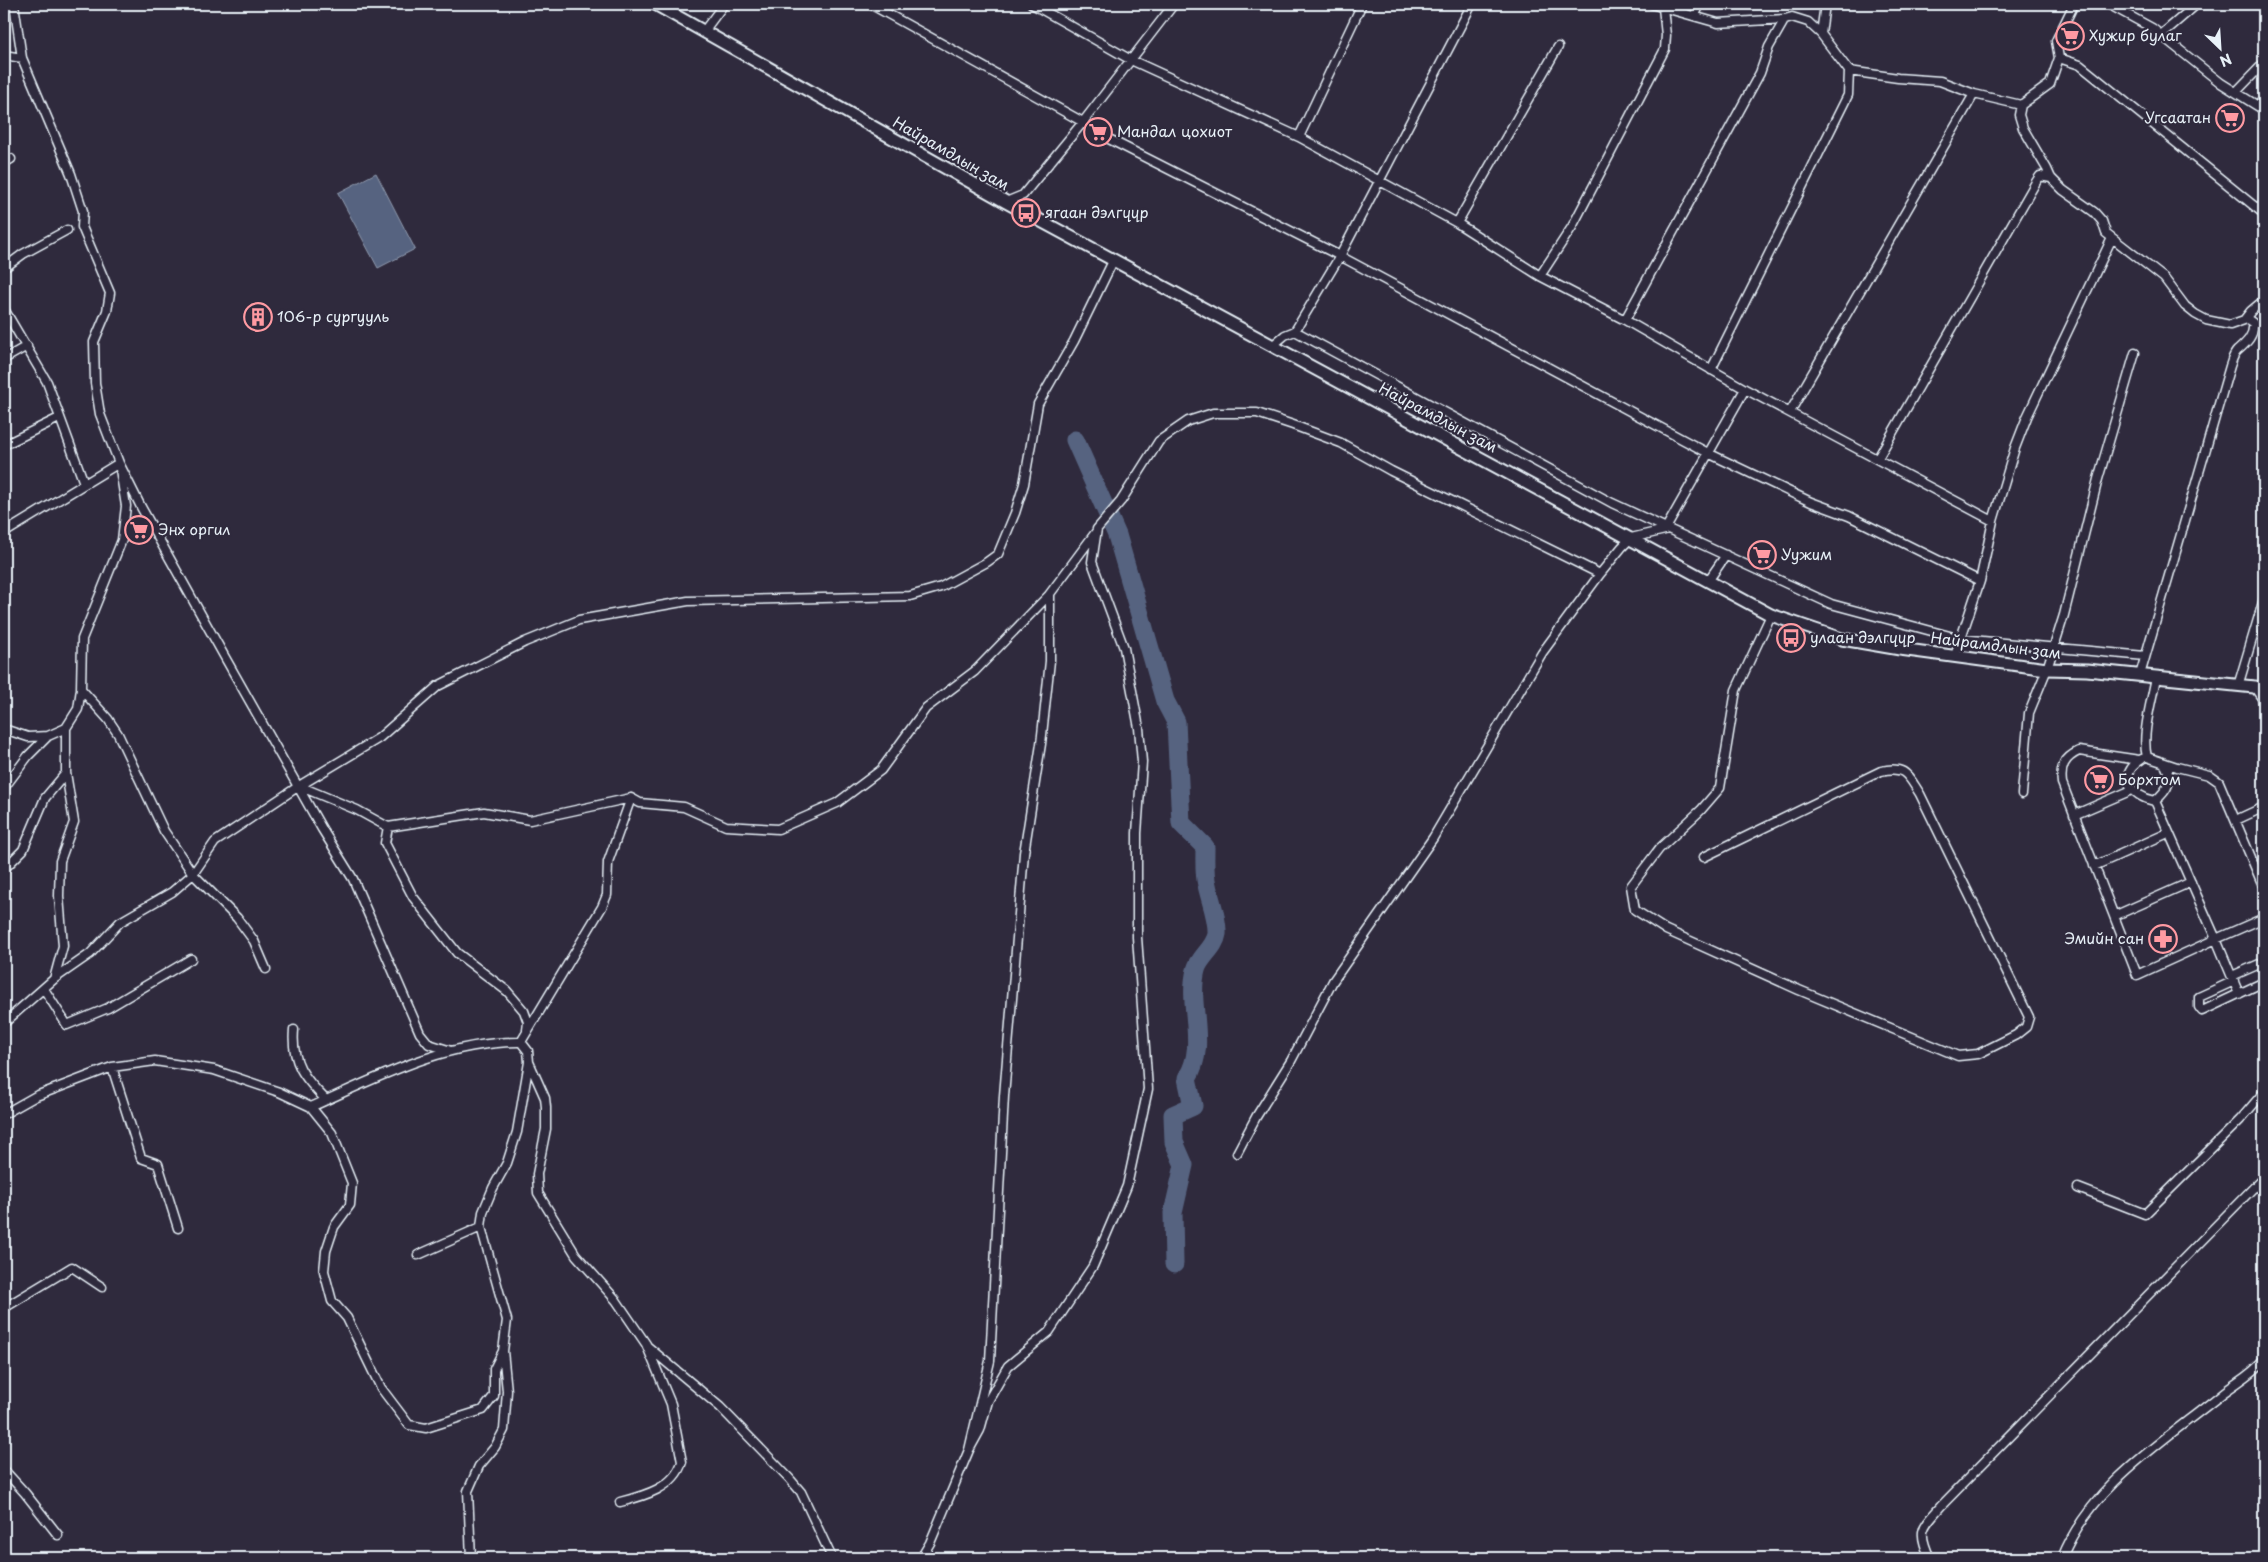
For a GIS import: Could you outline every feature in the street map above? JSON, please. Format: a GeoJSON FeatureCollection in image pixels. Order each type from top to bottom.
{"type":"FeatureCollection","features":[{"type":"Feature","properties":{"kind":"main road","name":"Найрамдлын зам"},"geometry":{"type":"LineString","coordinates":[[655,4],[1006,202],[1771,614],[1842,639],[2047,669],[2087,670],[2260,688]]}},
{"type":"Feature","properties":{"kind":"street"},"geometry":{"type":"LineString","coordinates":[[14,4],[22,58],[72,174],[83,211],[82,228],[110,293],[107,310],[94,342],[95,383],[100,414],[119,463],[141,507],[322,830],[353,880],[420,1033],[429,1044],[451,1051]]}},
{"type":"Feature","properties":{"kind":"street"},"geometry":{"type":"LineString","coordinates":[[704,31],[724,4]]}},
{"type":"Feature","properties":{"kind":"street"},"geometry":{"type":"LineString","coordinates":[[870,4],[1083,122],[1101,135],[1340,256],[1708,453],[1811,502],[1848,516],[1980,581]]}},
{"type":"Feature","properties":{"kind":"street"},"geometry":{"type":"LineString","coordinates":[[1032,4],[1131,60],[1299,137],[1457,223],[1540,276],[1625,320],[1710,370],[1994,521]]}},
{"type":"Feature","properties":{"kind":"street"},"geometry":{"type":"LineString","coordinates":[[1006,202],[1024,194],[1083,122],[1174,4]]}},
{"type":"Feature","properties":{"kind":"street"},"geometry":{"type":"LineString","coordinates":[[1299,137],[1362,4]]}},
{"type":"Feature","properties":{"kind":"street"},"geometry":{"type":"LineString","coordinates":[[1272,346],[1285,335],[1296,331],[1340,256],[1378,180],[1472,4]]}},
{"type":"Feature","properties":{"kind":"street"},"geometry":{"type":"LineString","coordinates":[[1651,4],[1718,23],[1792,17],[1808,22],[1821,34],[1849,71],[1848,95],[1710,370]]}},
{"type":"Feature","properties":{"kind":"street"},"geometry":{"type":"LineString","coordinates":[[1695,15],[1700,4]]}},
{"type":"Feature","properties":{"kind":"street"},"geometry":{"type":"LineString","coordinates":[[1821,34],[1825,4]]}},
{"type":"Feature","properties":{"kind":"street"},"geometry":{"type":"LineString","coordinates":[[1849,71],[1898,78],[1940,80],[1974,94],[2020,105],[2050,84],[2059,58],[2056,40],[2074,4]]}},
{"type":"Feature","properties":{"kind":"street"},"geometry":{"type":"LineString","coordinates":[[2108,4],[2161,34],[2222,83],[2264,110]]}},
{"type":"Feature","properties":{"kind":"street"},"geometry":{"type":"LineString","coordinates":[[2161,34],[2197,4]]}},
{"type":"Feature","properties":{"kind":"street"},"geometry":{"type":"LineString","coordinates":[[1540,276],[1572,227],[1664,49],[1666,35],[1663,8]]}},
{"type":"Feature","properties":{"kind":"street"},"geometry":{"type":"LineString","coordinates":[[1625,320],[1760,73],[1769,47],[1785,19]]}},
{"type":"Feature","properties":{"kind":"street"},"geometry":{"type":"LineString","coordinates":[[1457,223],[1558,47]]}},
{"type":"Feature","properties":{"kind":"street"},"geometry":{"type":"LineString","coordinates":[[4,55],[22,58]]}},
{"type":"Feature","properties":{"kind":"street"},"geometry":{"type":"LineString","coordinates":[[2059,58],[2080,65],[2264,214]]}},
{"type":"Feature","properties":{"kind":"street"},"geometry":{"type":"LineString","coordinates":[[2236,92],[2264,63]]}},
{"type":"Feature","properties":{"kind":"street"},"geometry":{"type":"LineString","coordinates":[[1790,412],[1974,94]]}},
{"type":"Feature","properties":{"kind":"street"},"geometry":{"type":"LineString","coordinates":[[2020,105],[2019,115],[2023,128],[2048,169],[2050,178]]}},
{"type":"Feature","properties":{"kind":"street"},"geometry":{"type":"LineString","coordinates":[[1878,458],[2040,176],[2050,178],[2063,190],[2094,212],[2102,221],[2106,233],[2164,278],[2185,306],[2200,318],[2226,326],[2246,318],[2250,311],[2264,300]]}},
{"type":"Feature","properties":{"kind":"street"},"geometry":{"type":"LineString","coordinates":[[4,268],[23,254],[67,230]]}},
{"type":"Feature","properties":{"kind":"street"},"geometry":{"type":"LineString","coordinates":[[1955,656],[1980,581],[1994,521],[2015,448],[2027,417],[2112,238]]}},
{"type":"Feature","properties":{"kind":"street"},"geometry":{"type":"LineString","coordinates":[[4,1023],[44,988],[90,954],[120,922],[172,892],[193,874],[215,842],[298,786],[379,738],[438,686],[518,645],[579,620],[688,601],[910,596],[941,587],[987,562],[998,554],[1015,513],[1024,484],[1038,404],[1074,341],[1114,259]]}},
{"type":"Feature","properties":{"kind":"street"},"geometry":{"type":"LineString","coordinates":[[4,309],[47,382],[84,484]]}},
{"type":"Feature","properties":{"kind":"street"},"geometry":{"type":"LineString","coordinates":[[2140,675],[2230,366],[2235,353],[2244,346],[2252,331],[2253,323],[2246,318]]}},
{"type":"Feature","properties":{"kind":"street"},"geometry":{"type":"LineString","coordinates":[[1296,331],[1612,502],[1831,604],[1961,639],[2145,656]]}},
{"type":"Feature","properties":{"kind":"street"},"geometry":{"type":"LineString","coordinates":[[4,359],[27,346]]}},
{"type":"Feature","properties":{"kind":"street"},"geometry":{"type":"LineString","coordinates":[[2022,794],[2029,713],[2047,669],[2064,615],[2098,479],[2135,353]]}},
{"type":"Feature","properties":{"kind":"street"},"geometry":{"type":"LineString","coordinates":[[1237,1152],[1256,1117],[1291,1061],[1333,981],[1434,838],[1542,653],[1600,574],[1631,538],[1664,530],[1745,389]]}},
{"type":"Feature","properties":{"kind":"street"},"geometry":{"type":"LineString","coordinates":[[298,786],[357,810],[388,827],[484,812],[530,820],[631,798],[640,803],[684,807],[726,826],[778,828],[816,813],[837,802],[881,770],[926,708],[975,672],[1050,595],[1121,501],[1160,441],[1175,428],[1188,421],[1214,413],[1257,413],[1293,424],[1341,443],[1391,470],[1600,574]]}},
{"type":"Feature","properties":{"kind":"street"},"geometry":{"type":"LineString","coordinates":[[4,445],[59,418]]}},
{"type":"Feature","properties":{"kind":"street"},"geometry":{"type":"LineString","coordinates":[[4,533],[119,463]]}},
{"type":"Feature","properties":{"kind":"street"},"geometry":{"type":"LineString","coordinates":[[54,980],[63,946],[59,896],[60,861],[74,822],[66,773],[66,728],[78,709],[81,689],[82,639],[122,540],[126,506],[119,463]]}},
{"type":"Feature","properties":{"kind":"street"},"geometry":{"type":"LineString","coordinates":[[968,1450],[980,1430],[988,1402],[1008,1366],[1048,1332],[1093,1266],[1127,1186],[1148,1089],[1137,937],[1137,832],[1142,762],[1139,728],[1124,648],[1092,562],[1098,529]]}},
{"type":"Feature","properties":{"kind":"street"},"geometry":{"type":"LineString","coordinates":[[1708,581],[1726,555]]}},
{"type":"Feature","properties":{"kind":"street"},"geometry":{"type":"LineString","coordinates":[[921,1558],[930,1543],[968,1450],[990,1362],[1004,1096],[1024,853],[1041,744],[1050,661],[1050,595]]}},
{"type":"Feature","properties":{"kind":"street"},"geometry":{"type":"LineString","coordinates":[[2238,686],[2264,599]]}},
{"type":"Feature","properties":{"kind":"street"},"geometry":{"type":"LineString","coordinates":[[1704,857],[1881,771],[1894,768],[1906,773],[1920,794],[2029,1017],[2026,1027],[2016,1035],[1978,1054],[1958,1056],[1781,982],[1666,930],[1635,910],[1631,886],[1659,849],[1701,810],[1720,788],[1736,690],[1771,614]]}},
{"type":"Feature","properties":{"kind":"street"},"geometry":{"type":"LineString","coordinates":[[2156,677],[2143,758],[2130,772],[2128,780],[2132,790],[2142,799],[2155,801],[2164,794],[2170,782],[2169,774],[2164,764]]}},
{"type":"Feature","properties":{"kind":"street"},"geometry":{"type":"LineString","coordinates":[[2260,688],[2264,701]]}},
{"type":"Feature","properties":{"kind":"street"},"geometry":{"type":"LineString","coordinates":[[81,689],[108,719],[118,734],[164,831],[193,874],[238,918],[254,941],[266,969]]}},
{"type":"Feature","properties":{"kind":"street"},"geometry":{"type":"LineString","coordinates":[[4,788],[28,756],[48,736],[66,728]]}},
{"type":"Feature","properties":{"kind":"street"},"geometry":{"type":"LineString","coordinates":[[4,729],[28,737],[48,736]]}},
{"type":"Feature","properties":{"kind":"street"},"geometry":{"type":"LineString","coordinates":[[2264,888],[2236,820],[2216,779],[2143,758],[2079,751],[2065,760],[2061,772],[2062,783],[2137,975],[2264,918]]}},
{"type":"Feature","properties":{"kind":"street"},"geometry":{"type":"LineString","coordinates":[[4,869],[23,850],[45,798],[66,773]]}},
{"type":"Feature","properties":{"kind":"street"},"geometry":{"type":"LineString","coordinates":[[2074,815],[2132,790]]}},
{"type":"Feature","properties":{"kind":"street"},"geometry":{"type":"LineString","coordinates":[[521,1042],[602,907],[607,895],[608,862],[631,798]]}},
{"type":"Feature","properties":{"kind":"street"},"geometry":{"type":"LineString","coordinates":[[2155,801],[2239,994]]}},
{"type":"Feature","properties":{"kind":"street"},"geometry":{"type":"LineString","coordinates":[[2236,820],[2264,807]]}},
{"type":"Feature","properties":{"kind":"street"},"geometry":{"type":"LineString","coordinates":[[388,827],[385,844],[413,897],[457,953],[506,991],[524,1011],[528,1022],[527,1032]]}},
{"type":"Feature","properties":{"kind":"street"},"geometry":{"type":"LineString","coordinates":[[2094,866],[2168,833]]}},
{"type":"Feature","properties":{"kind":"street"},"geometry":{"type":"LineString","coordinates":[[2256,868],[2264,865]]}},
{"type":"Feature","properties":{"kind":"street"},"geometry":{"type":"LineString","coordinates":[[2114,916],[2191,882]]}},
{"type":"Feature","properties":{"kind":"street"},"geometry":{"type":"LineString","coordinates":[[44,988],[67,1025],[108,1008],[191,959]]}},
{"type":"Feature","properties":{"kind":"street"},"geometry":{"type":"LineString","coordinates":[[2264,962],[2199,997],[2199,1007],[2202,1011],[2264,982]]}},
{"type":"Feature","properties":{"kind":"street"},"geometry":{"type":"LineString","coordinates":[[294,1030],[292,1048],[306,1080],[326,1100]]}},
{"type":"Feature","properties":{"kind":"street"},"geometry":{"type":"LineString","coordinates":[[312,1107],[400,1067],[451,1051],[499,1042],[521,1042],[528,1050],[529,1062],[517,1132],[507,1163],[493,1188],[483,1212],[481,1227],[507,1320],[503,1351],[507,1391],[504,1430],[479,1466],[468,1492],[471,1558]]}},
{"type":"Feature","properties":{"kind":"street"},"geometry":{"type":"LineString","coordinates":[[4,1114],[36,1096],[112,1067],[155,1061],[214,1070],[279,1092],[312,1107],[332,1133],[352,1183],[350,1205],[334,1227],[326,1251],[324,1272],[332,1300],[347,1318],[381,1388],[409,1425],[426,1428],[483,1410],[494,1396],[494,1369],[503,1351]]}},
{"type":"Feature","properties":{"kind":"street"},"geometry":{"type":"LineString","coordinates":[[529,1062],[545,1098],[546,1107],[546,1128],[537,1174],[538,1193],[576,1255],[616,1300],[646,1344],[671,1404],[682,1462],[680,1470],[664,1486],[646,1495],[620,1502]]}},
{"type":"Feature","properties":{"kind":"street"},"geometry":{"type":"LineString","coordinates":[[112,1067],[141,1158],[158,1164],[178,1228]]}},
{"type":"Feature","properties":{"kind":"street"},"geometry":{"type":"LineString","coordinates":[[2078,1188],[2145,1214],[2240,1120],[2264,1092]]}},
{"type":"Feature","properties":{"kind":"street"},"geometry":{"type":"LineString","coordinates":[[1930,1558],[1922,1541],[1924,1526],[1941,1506],[2264,1177]]}},
{"type":"Feature","properties":{"kind":"street"},"geometry":{"type":"LineString","coordinates":[[418,1255],[481,1227]]}},
{"type":"Feature","properties":{"kind":"street"},"geometry":{"type":"LineString","coordinates":[[4,1308],[72,1267],[102,1287]]}},
{"type":"Feature","properties":{"kind":"street"},"geometry":{"type":"LineString","coordinates":[[646,1344],[720,1407],[789,1478],[801,1492],[832,1558]]}},
{"type":"Feature","properties":{"kind":"street"},"geometry":{"type":"LineString","coordinates":[[2062,1558],[2069,1540],[2080,1523],[2105,1493],[2153,1447],[2234,1384],[2254,1373],[2264,1360]]}},
{"type":"Feature","properties":{"kind":"street"},"geometry":{"type":"LineString","coordinates":[[4,1470],[58,1534]]}},
{"type":"Feature","properties":{"kind":"water"},"geometry":{"type":"Polygon","coordinates":[[[376,173],[415,249],[378,268],[338,193],[376,173]]]}},
{"type":"Feature","properties":{"kind":"waterway"},"geometry":{"type":"LineString","coordinates":[[1075,440],[1117,535],[1165,701],[1176,722],[1181,823],[1205,847],[1206,881],[1216,922],[1216,939],[1200,961],[1194,983],[1196,1053],[1193,1066],[1187,1078],[1193,1106],[1173,1115],[1174,1142],[1184,1165],[1173,1213],[1174,1264]]}},
{"type":"Feature","properties":{"kind":"place","name":"Хужир булаг"},"geometry":{"type":"Point","coordinates":[2070,36]}},
{"type":"Feature","properties":{"kind":"place","name":"Угсаатан"},"geometry":{"type":"Point","coordinates":[2230,118]}},
{"type":"Feature","properties":{"kind":"place","name":"Мандал цохиот"},"geometry":{"type":"Point","coordinates":[1098,132]}},
{"type":"Feature","properties":{"kind":"place","name":"ягаан дэлгүүр"},"geometry":{"type":"Point","coordinates":[1026,213]}},
{"type":"Feature","properties":{"kind":"place","name":"106-р сургууль"},"geometry":{"type":"Point","coordinates":[258,317]}},
{"type":"Feature","properties":{"kind":"place","name":"Энх оргил"},"geometry":{"type":"Point","coordinates":[139,530]}},
{"type":"Feature","properties":{"kind":"place","name":"Уужим"},"geometry":{"type":"Point","coordinates":[1762,555]}},
{"type":"Feature","properties":{"kind":"place","name":"улаан дэлгүүр"},"geometry":{"type":"Point","coordinates":[1791,638]}},
{"type":"Feature","properties":{"kind":"place","name":"Борхтом"},"geometry":{"type":"Point","coordinates":[2099,780]}},
{"type":"Feature","properties":{"kind":"place","name":"Эмийн сан"},"geometry":{"type":"Point","coordinates":[2163,939]}}]}
